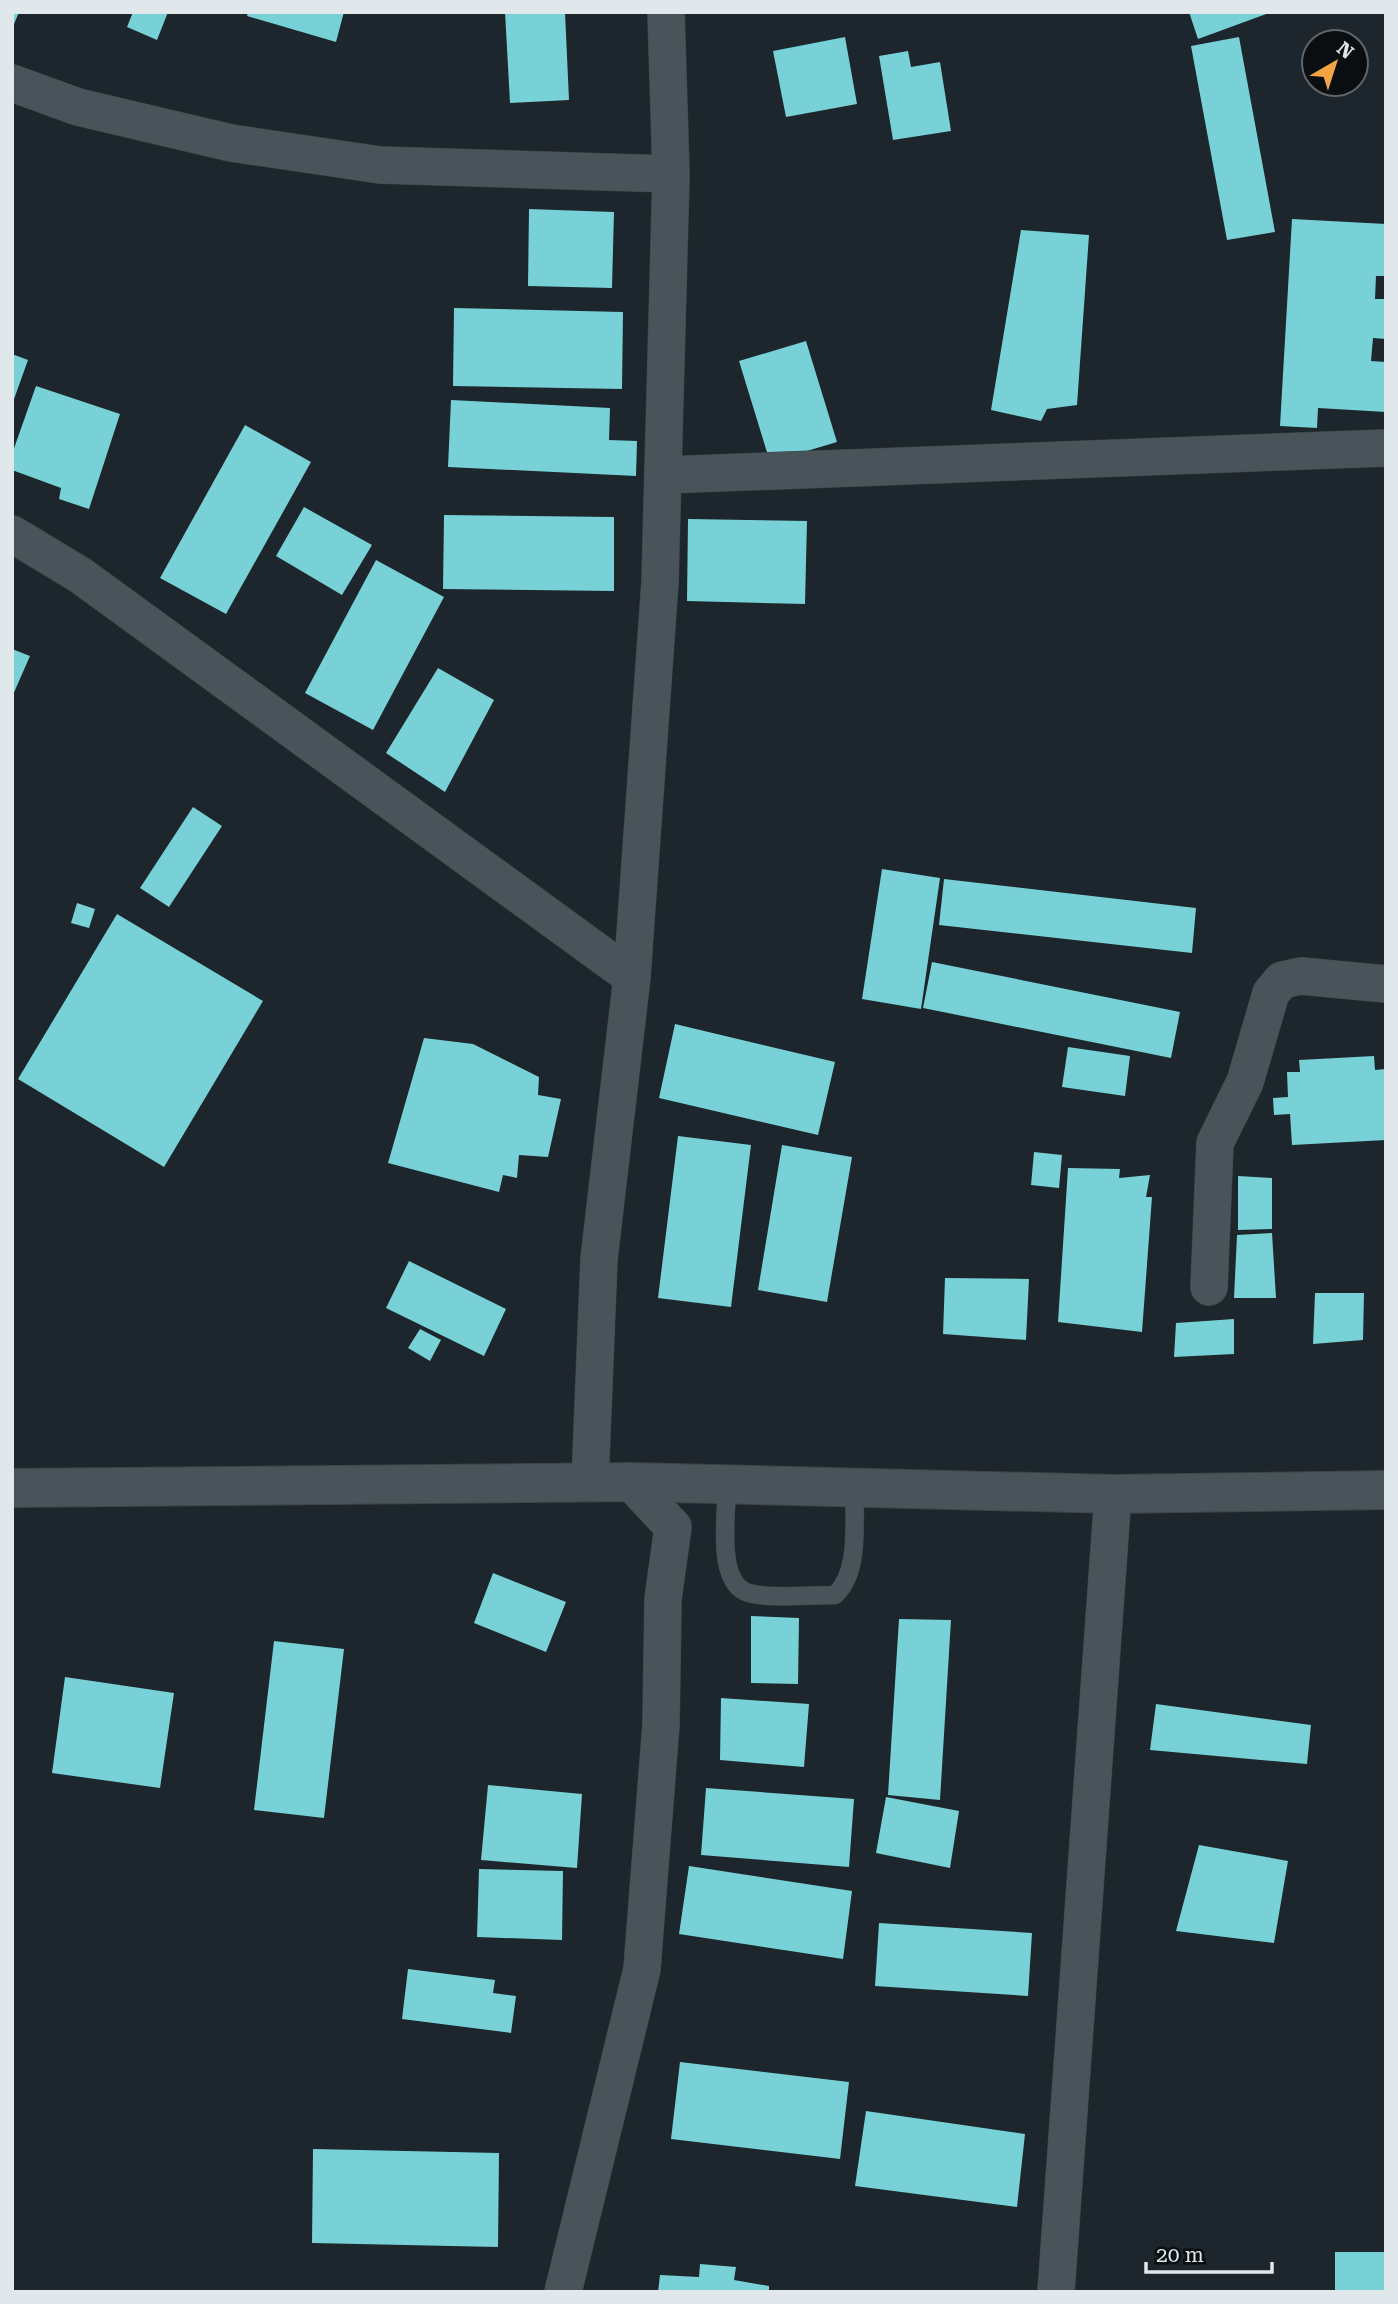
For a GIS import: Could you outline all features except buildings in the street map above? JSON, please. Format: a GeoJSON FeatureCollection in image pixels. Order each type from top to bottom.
{"type":"FeatureCollection","features":[{"type":"Feature","properties":{"kind":"main road"},"geometry":{"type":"LineString","coordinates":[[12,1488],[631,1482],[1113,1494],[1386,1490]]}},
{"type":"Feature","properties":{"kind":"street"},"geometry":{"type":"LineString","coordinates":[[590,1482],[599,1259],[632,977],[665,475],[671,174],[666,12]]}},
{"type":"Feature","properties":{"kind":"street"},"geometry":{"type":"LineString","coordinates":[[12,83],[78,107],[231,143],[380,165],[671,174]]}},
{"type":"Feature","properties":{"kind":"street"},"geometry":{"type":"LineString","coordinates":[[665,475],[1386,447]]}},
{"type":"Feature","properties":{"kind":"street"},"geometry":{"type":"LineString","coordinates":[[12,534],[80,575],[226,685],[632,977]]}},
{"type":"Feature","properties":{"kind":"street"},"geometry":{"type":"LineString","coordinates":[[1209,1287],[1215,1143],[1244,1082],[1271,993],[1282,980],[1301,976],[1386,984]]}},
{"type":"Feature","properties":{"kind":"street"},"geometry":{"type":"LineString","coordinates":[[563,2292],[642,1969],[661,1724],[663,1599],[673,1527],[631,1482]]}},
{"type":"Feature","properties":{"kind":"street"},"geometry":{"type":"LineString","coordinates":[[1056,2292],[1113,1494]]}},
{"type":"Feature","properties":{"kind":"lane"},"geometry":{"type":"LineString","coordinates":[[727,1484],[726,1568],[733,1583],[748,1593],[835,1595],[846,1586],[852,1564],[855,1488]]}}]}
